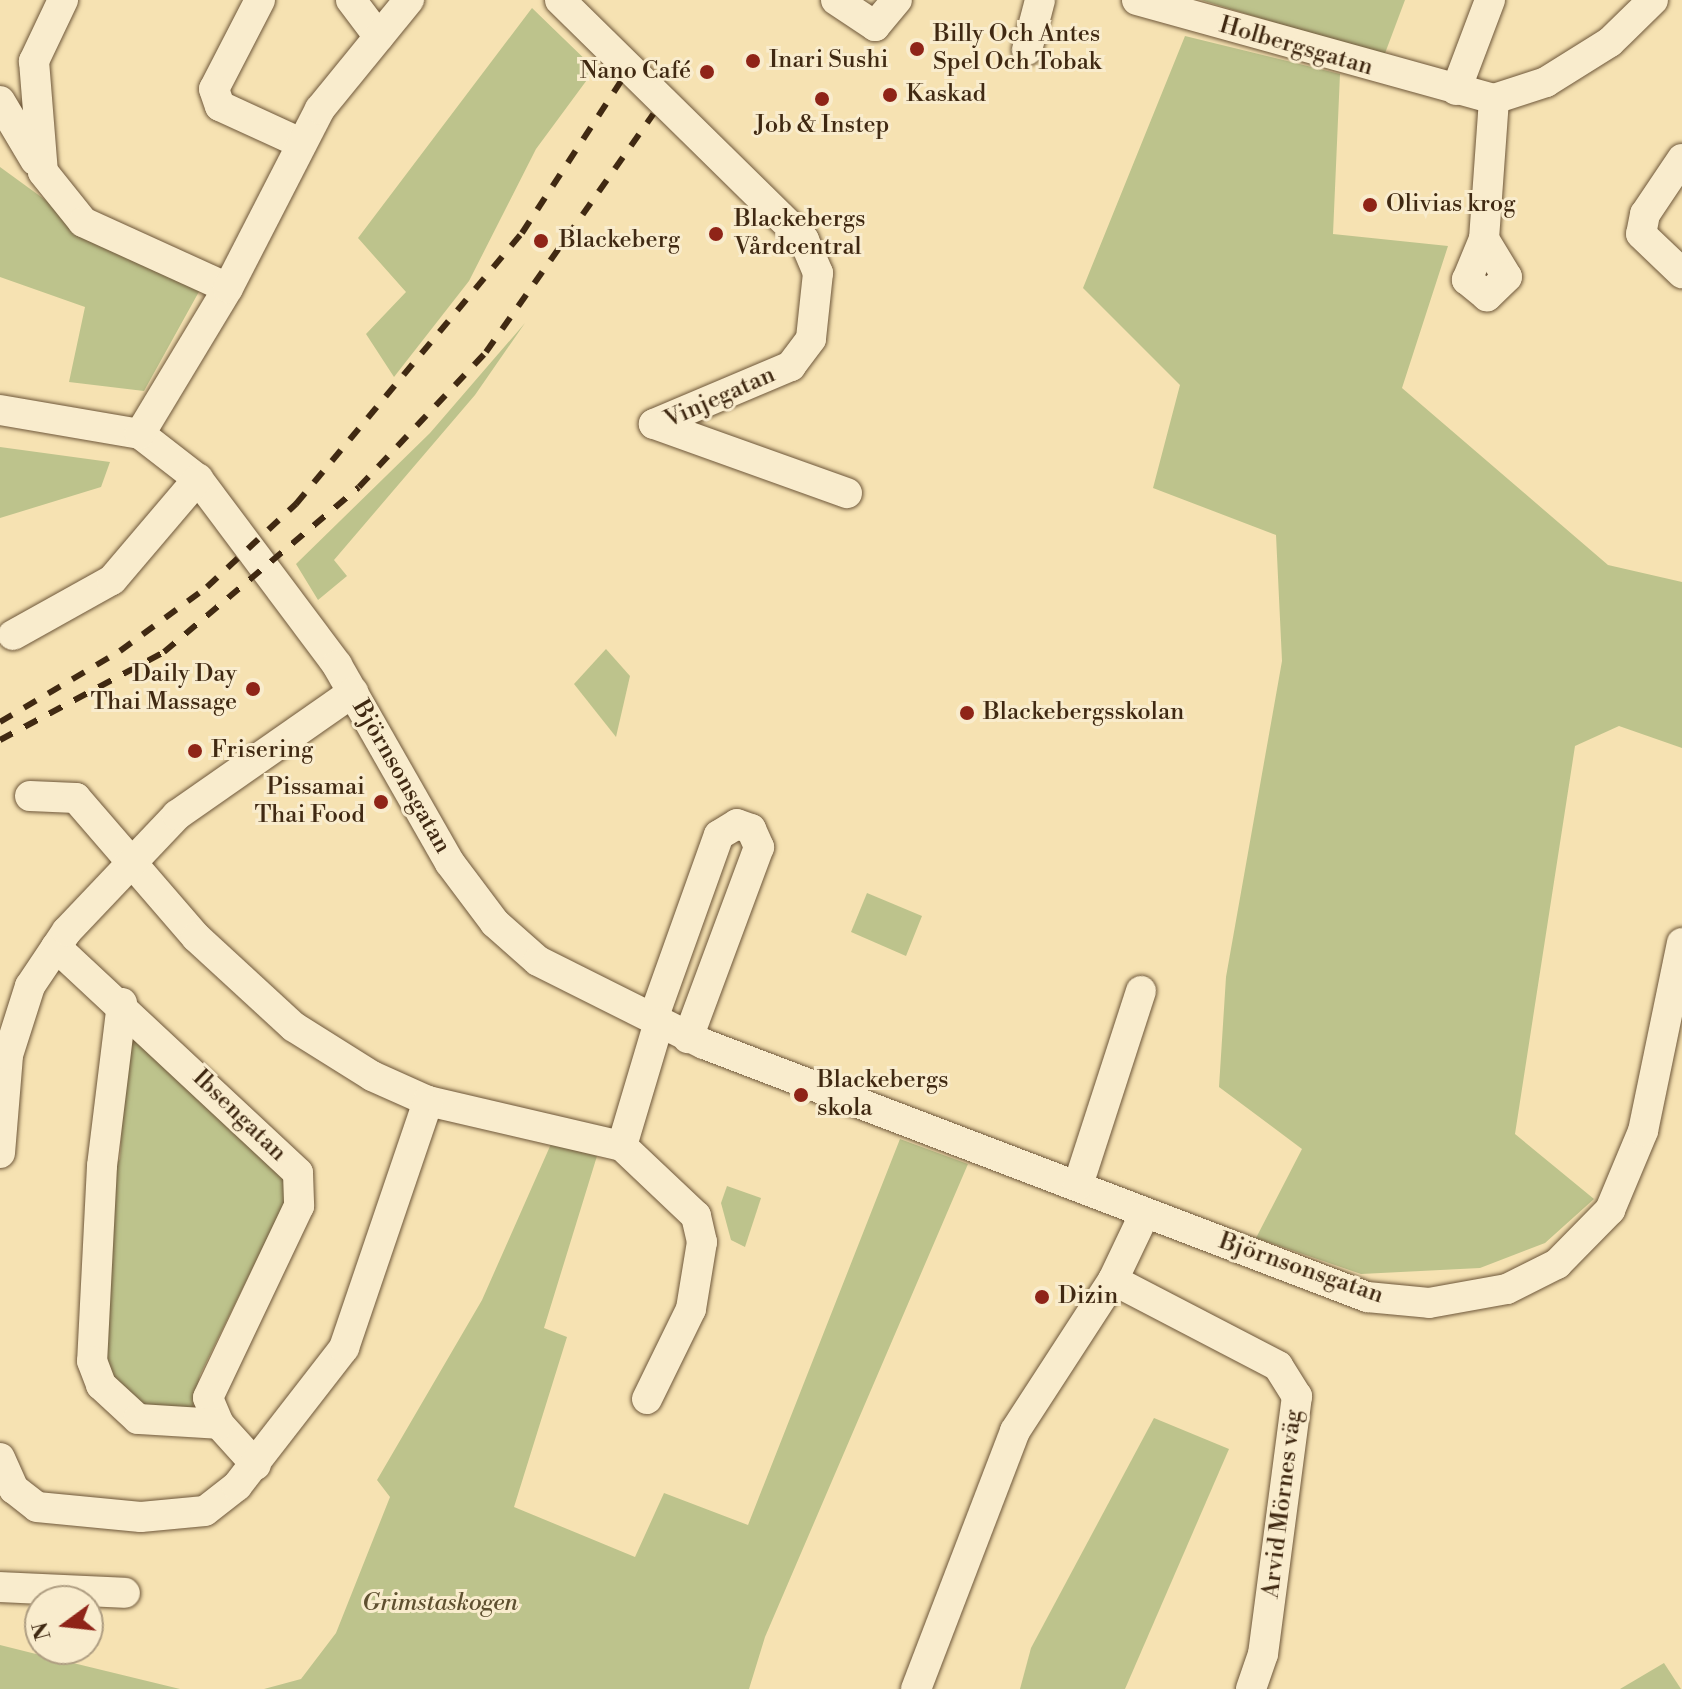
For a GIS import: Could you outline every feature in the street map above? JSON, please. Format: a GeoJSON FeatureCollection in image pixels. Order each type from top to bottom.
{"type":"FeatureCollection","features":[{"type":"Feature","properties":{"kind":"street"},"geometry":{"type":"LineString","coordinates":[[43,172],[34,61],[63,0]]}},
{"type":"Feature","properties":{"kind":"street"},"geometry":{"type":"LineString","coordinates":[[260,0],[214,89],[220,106],[301,143]]}},
{"type":"Feature","properties":{"kind":"street"},"geometry":{"type":"LineString","coordinates":[[351,0],[379,37]]}},
{"type":"Feature","properties":{"kind":"street"},"geometry":{"type":"LineString","coordinates":[[140,434],[228,288],[301,143],[409,0]]}},
{"type":"Feature","properties":{"kind":"street","name":"Vinjegatan"},"geometry":{"type":"LineString","coordinates":[[560,0],[804,240],[818,273],[811,339],[791,366],[654,424],[847,493]]}},
{"type":"Feature","properties":{"kind":"street"},"geometry":{"type":"LineString","coordinates":[[836,0],[875,26],[897,0]]}},
{"type":"Feature","properties":{"kind":"street"},"geometry":{"type":"LineString","coordinates":[[1027,50],[1040,0]]}},
{"type":"Feature","properties":{"kind":"street","name":"Holbergsgatan"},"geometry":{"type":"LineString","coordinates":[[1137,0],[1377,71],[1494,99]]}},
{"type":"Feature","properties":{"kind":"street"},"geometry":{"type":"LineString","coordinates":[[1456,90],[1490,0]]}},
{"type":"Feature","properties":{"kind":"street"},"geometry":{"type":"LineString","coordinates":[[1484,239],[1494,99],[1546,82],[1610,42],[1653,0]]}},
{"type":"Feature","properties":{"kind":"street"},"geometry":{"type":"LineString","coordinates":[[0,101],[43,172],[83,222],[228,288]]}},
{"type":"Feature","properties":{"kind":"street"},"geometry":{"type":"LineString","coordinates":[[1682,159],[1645,214],[1641,234],[1682,273]]}},
{"type":"Feature","properties":{"kind":"street","name":"Björnsonsgatan"},"geometry":{"type":"LineString","coordinates":[[0,410],[140,434],[198,479],[353,692],[450,863],[495,923],[583,990],[656,1020],[688,1038],[1078,1185],[1143,1217],[1367,1297],[1429,1303],[1507,1289],[1557,1264],[1626,1185],[1660,1063],[1682,943]]}},
{"type":"Feature","properties":{"kind":"street"},"geometry":{"type":"LineString","coordinates":[[13,635],[112,580],[198,479]]}},
{"type":"Feature","properties":{"kind":"street"},"geometry":{"type":"LineString","coordinates":[[0,1153],[8,1055],[30,986],[56,947],[128,861],[177,815],[353,692]]}},
{"type":"Feature","properties":{"kind":"street"},"geometry":{"type":"LineString","coordinates":[[30,796],[76,798],[128,861],[294,1027],[428,1101],[622,1146],[696,1216],[702,1242],[691,1309],[647,1399]]}},
{"type":"Feature","properties":{"kind":"street"},"geometry":{"type":"LineString","coordinates":[[622,1146],[656,1020],[719,835],[737,824],[751,829],[759,847],[688,1038]]}},
{"type":"Feature","properties":{"kind":"street","name":"Ibsengatan"},"geometry":{"type":"LineString","coordinates":[[56,947],[122,1003],[298,1173],[299,1206],[208,1398],[219,1424]]}},
{"type":"Feature","properties":{"kind":"street"},"geometry":{"type":"LineString","coordinates":[[1078,1185],[1141,991]]}},
{"type":"Feature","properties":{"kind":"street"},"geometry":{"type":"LineString","coordinates":[[122,1003],[102,1166],[92,1361],[101,1385],[138,1419],[219,1424],[256,1465]]}},
{"type":"Feature","properties":{"kind":"street"},"geometry":{"type":"LineString","coordinates":[[0,1458],[7,1495],[37,1507],[141,1517],[205,1511],[256,1465],[344,1348],[428,1101]]}},
{"type":"Feature","properties":{"kind":"street"},"geometry":{"type":"LineString","coordinates":[[916,1689],[1015,1431],[1113,1280],[1143,1217]]}},
{"type":"Feature","properties":{"kind":"street","name":"Arvid Mörnes väg"},"geometry":{"type":"LineString","coordinates":[[1113,1280],[1278,1366],[1297,1396],[1263,1654],[1251,1689]]}},
{"type":"Feature","properties":{"kind":"street"},"geometry":{"type":"LineString","coordinates":[[0,1587],[125,1593]]}},
{"type":"Feature","properties":{"kind":"green space"},"geometry":{"type":"Polygon","coordinates":[[[1201,0],[1405,0],[1384,56],[1201,0]]]}},
{"type":"Feature","properties":{"kind":"green space"},"geometry":{"type":"Polygon","coordinates":[[[532,8],[595,69],[536,149],[469,281],[394,377],[366,334],[406,292],[358,238],[532,8]]]}},
{"type":"Feature","properties":{"kind":"green space"},"geometry":{"type":"Polygon","coordinates":[[[1185,36],[1340,74],[1333,234],[1448,246],[1402,388],[1608,565],[1682,582],[1682,748],[1619,726],[1575,746],[1515,1134],[1594,1199],[1545,1243],[1480,1268],[1361,1274],[1256,1238],[1302,1149],[1219,1087],[1226,977],[1282,661],[1276,535],[1153,488],[1180,385],[1083,288],[1185,36]]]}},
{"type":"Feature","properties":{"kind":"green space"},"geometry":{"type":"Polygon","coordinates":[[[0,167],[55,207],[201,288],[144,391],[69,382],[85,307],[0,277],[0,167]]]}},
{"type":"Feature","properties":{"kind":"green space"},"geometry":{"type":"Polygon","coordinates":[[[525,323],[475,395],[334,560],[347,576],[318,600],[296,564],[430,433],[525,323]]]}},
{"type":"Feature","properties":{"kind":"green space"},"geometry":{"type":"Polygon","coordinates":[[[0,447],[110,462],[101,487],[0,518],[0,447]]]}},
{"type":"Feature","properties":{"kind":"green space"},"geometry":{"type":"Polygon","coordinates":[[[606,649],[630,676],[616,737],[574,684],[606,649]]]}},
{"type":"Feature","properties":{"kind":"green space"},"geometry":{"type":"Polygon","coordinates":[[[867,893],[922,916],[906,956],[851,932],[867,893]]]}},
{"type":"Feature","properties":{"kind":"green space"},"geometry":{"type":"Polygon","coordinates":[[[137,1026],[285,1182],[284,1204],[200,1375],[191,1415],[142,1412],[96,1359],[111,1169],[120,1159],[127,1030],[137,1026]]]}},
{"type":"Feature","properties":{"kind":"green space","name":"Grimstaskogen"},"geometry":{"type":"Polygon","coordinates":[[[900,1139],[968,1164],[765,1637],[749,1689],[264,1689],[301,1679],[336,1633],[390,1497],[377,1480],[482,1300],[551,1144],[597,1156],[544,1328],[567,1337],[514,1507],[635,1557],[664,1493],[748,1525],[900,1139]]]}},
{"type":"Feature","properties":{"kind":"green space"},"geometry":{"type":"Polygon","coordinates":[[[727,1186],[761,1198],[745,1247],[731,1240],[721,1203],[727,1186]]]}},
{"type":"Feature","properties":{"kind":"green space"},"geometry":{"type":"Polygon","coordinates":[[[1154,1418],[1229,1449],[1125,1689],[1020,1689],[1031,1648],[1154,1418]]]}},
{"type":"Feature","properties":{"kind":"green space"},"geometry":{"type":"Polygon","coordinates":[[[0,1645],[24,1651],[24,1665],[81,1665],[180,1689],[0,1689],[0,1645]]]}},
{"type":"Feature","properties":{"kind":"green space"},"geometry":{"type":"Polygon","coordinates":[[[1664,1663],[1681,1689],[1620,1689],[1664,1663]]]}},
{"type":"Feature","properties":{"kind":"railway"},"geometry":{"type":"LineString","coordinates":[[0,722],[120,651],[207,587],[296,504],[522,233],[621,81]]}},
{"type":"Feature","properties":{"kind":"railway"},"geometry":{"type":"LineString","coordinates":[[0,740],[164,652],[359,487],[486,352],[653,114]]}},
{"type":"Feature","properties":{"kind":"place","name":"Billy Och Antes Spel Och Tobak"},"geometry":{"type":"Point","coordinates":[917,49]}},
{"type":"Feature","properties":{"kind":"place","name":"Inari Sushi"},"geometry":{"type":"Point","coordinates":[753,61]}},
{"type":"Feature","properties":{"kind":"place","name":"Nano Café"},"geometry":{"type":"Point","coordinates":[707,72]}},
{"type":"Feature","properties":{"kind":"place","name":"Kaskad"},"geometry":{"type":"Point","coordinates":[890,95]}},
{"type":"Feature","properties":{"kind":"place","name":"Job & Instep"},"geometry":{"type":"Point","coordinates":[822,99]}},
{"type":"Feature","properties":{"kind":"place","name":"Olivias krog"},"geometry":{"type":"Point","coordinates":[1370,205]}},
{"type":"Feature","properties":{"kind":"place","name":"Blackebergs Vårdcentral"},"geometry":{"type":"Point","coordinates":[716,234]}},
{"type":"Feature","properties":{"kind":"place","name":"Blackeberg"},"geometry":{"type":"Point","coordinates":[541,241]}},
{"type":"Feature","properties":{"kind":"place","name":"Daily Day Thai Massage"},"geometry":{"type":"Point","coordinates":[253,689]}},
{"type":"Feature","properties":{"kind":"place","name":"Blackebergsskolan"},"geometry":{"type":"Point","coordinates":[967,713]}},
{"type":"Feature","properties":{"kind":"place","name":"Frisering"},"geometry":{"type":"Point","coordinates":[195,751]}},
{"type":"Feature","properties":{"kind":"place","name":"Pissamai Thai Food"},"geometry":{"type":"Point","coordinates":[381,802]}},
{"type":"Feature","properties":{"kind":"place","name":"Blackebergs skola"},"geometry":{"type":"Point","coordinates":[801,1095]}},
{"type":"Feature","properties":{"kind":"place","name":"Dizin"},"geometry":{"type":"Point","coordinates":[1042,1297]}}]}
